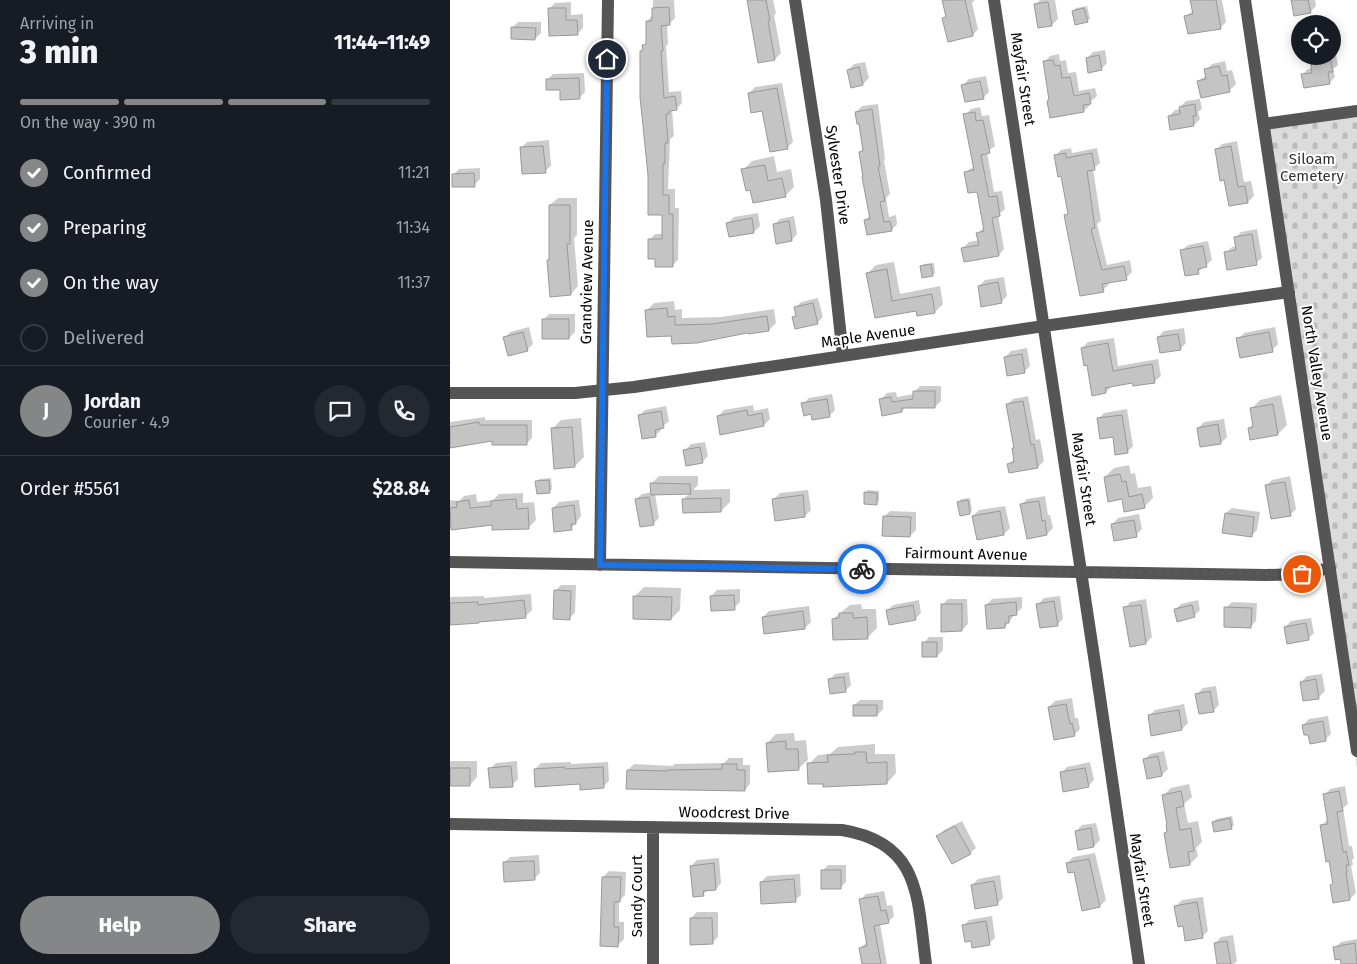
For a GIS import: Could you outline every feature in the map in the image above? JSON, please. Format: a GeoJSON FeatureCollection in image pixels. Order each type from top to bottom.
{"type":"FeatureCollection","features":[{"type":"Feature","properties":{"kind":"street","name":"Grandview Avenue"},"geometry":{"type":"LineString","coordinates":[[600,565],[608,0]]}},
{"type":"Feature","properties":{"kind":"street","name":"Sylvester Drive"},"geometry":{"type":"LineString","coordinates":[[795,0],[826,200],[843,356]]}},
{"type":"Feature","properties":{"kind":"street","name":"Mayfair Street"},"geometry":{"type":"LineString","coordinates":[[994,0],[1082,572],[1138,964]]}},
{"type":"Feature","properties":{"kind":"street","name":"North Valley Avenue"},"geometry":{"type":"LineString","coordinates":[[1245,0],[1357,751]]}},
{"type":"Feature","properties":{"kind":"street"},"geometry":{"type":"LineString","coordinates":[[1264,124],[1357,111]]}},
{"type":"Feature","properties":{"kind":"street","name":"Maple Avenue"},"geometry":{"type":"LineString","coordinates":[[450,393],[575,393],[602,391],[704,378],[1044,326],[1289,292]]}},
{"type":"Feature","properties":{"kind":"street","name":"Fairmount Avenue"},"geometry":{"type":"LineString","coordinates":[[450,562],[1302,574],[1330,568]]}},
{"type":"Feature","properties":{"kind":"street","name":"Woodcrest Drive"},"geometry":{"type":"LineString","coordinates":[[450,824],[842,830],[861,834],[877,841],[894,853],[905,865],[915,889],[926,964]]}},
{"type":"Feature","properties":{"kind":"street","name":"Sandy Court"},"geometry":{"type":"LineString","coordinates":[[653,827],[653,964]]}},
{"type":"Feature","properties":{"kind":"green space","name":"Siloam Cemetery"},"geometry":{"type":"Polygon","coordinates":[[[1357,116],[1357,767],[1260,128],[1357,116]]]}},
{"type":"Feature","properties":{"kind":"building"},"geometry":{"type":"Polygon","coordinates":[[[747,0],[766,0],[775,60],[758,63],[747,0]]]}},
{"type":"Feature","properties":{"kind":"building"},"geometry":{"type":"Polygon","coordinates":[[[942,0],[965,0],[973,36],[948,42],[942,18],[946,17],[942,0]]]}},
{"type":"Feature","properties":{"kind":"building"},"geometry":{"type":"Polygon","coordinates":[[[1190,0],[1216,0],[1221,29],[1188,34],[1184,16],[1193,14],[1190,0]]]}},
{"type":"Feature","properties":{"kind":"building"},"geometry":{"type":"Polygon","coordinates":[[[1291,0],[1308,0],[1311,13],[1294,15],[1291,0]]]}},
{"type":"Feature","properties":{"kind":"building"},"geometry":{"type":"Polygon","coordinates":[[[1048,2],[1052,26],[1038,28],[1034,4],[1048,2]]]}},
{"type":"Feature","properties":{"kind":"building"},"geometry":{"type":"Polygon","coordinates":[[[669,7],[670,25],[661,26],[664,98],[675,96],[677,110],[669,111],[669,114],[666,114],[668,143],[665,143],[663,195],[669,195],[669,214],[673,214],[673,267],[655,267],[655,259],[648,259],[648,239],[662,239],[662,215],[648,215],[648,175],[640,97],[640,51],[643,50],[642,45],[646,44],[646,21],[652,21],[652,8],[669,7]]]}},
{"type":"Feature","properties":{"kind":"building"},"geometry":{"type":"Polygon","coordinates":[[[548,8],[566,8],[566,20],[577,20],[578,35],[549,36],[548,8]]]}},
{"type":"Feature","properties":{"kind":"building"},"geometry":{"type":"Polygon","coordinates":[[[1084,8],[1088,22],[1075,25],[1072,11],[1084,8]]]}},
{"type":"Feature","properties":{"kind":"building"},"geometry":{"type":"Polygon","coordinates":[[[511,27],[536,28],[535,40],[511,39],[511,27]]]}},
{"type":"Feature","properties":{"kind":"building"},"geometry":{"type":"Polygon","coordinates":[[[1099,55],[1102,70],[1088,73],[1086,58],[1099,55]]]}},
{"type":"Feature","properties":{"kind":"building"},"geometry":{"type":"Polygon","coordinates":[[[1053,60],[1055,66],[1060,65],[1062,78],[1070,77],[1074,96],[1089,93],[1091,104],[1083,105],[1084,112],[1050,118],[1043,61],[1053,60]]]}},
{"type":"Feature","properties":{"kind":"building"},"geometry":{"type":"Polygon","coordinates":[[[1311,65],[1332,65],[1333,72],[1328,72],[1330,84],[1304,88],[1301,74],[1312,73],[1311,65]]]}},
{"type":"Feature","properties":{"kind":"building"},"geometry":{"type":"Polygon","coordinates":[[[1219,66],[1222,76],[1227,75],[1230,92],[1201,98],[1197,81],[1206,79],[1204,69],[1219,66]]]}},
{"type":"Feature","properties":{"kind":"building"},"geometry":{"type":"Polygon","coordinates":[[[859,67],[863,85],[851,88],[847,70],[859,67]]]}},
{"type":"Feature","properties":{"kind":"building"},"geometry":{"type":"Polygon","coordinates":[[[579,78],[580,99],[560,100],[560,90],[546,90],[546,79],[579,78]]]}},
{"type":"Feature","properties":{"kind":"building"},"geometry":{"type":"Polygon","coordinates":[[[980,81],[984,99],[965,102],[961,85],[980,81]]]}},
{"type":"Feature","properties":{"kind":"building"},"geometry":{"type":"Polygon","coordinates":[[[777,88],[788,149],[770,152],[762,111],[751,113],[748,93],[777,88]]]}},
{"type":"Feature","properties":{"kind":"building"},"geometry":{"type":"Polygon","coordinates":[[[1195,104],[1196,116],[1193,116],[1194,126],[1170,130],[1168,116],[1180,114],[1179,107],[1195,104]]]}},
{"type":"Feature","properties":{"kind":"building"},"geometry":{"type":"Polygon","coordinates":[[[872,109],[880,166],[878,167],[885,201],[880,202],[884,222],[890,221],[892,231],[867,235],[864,220],[870,219],[859,152],[863,151],[859,124],[857,124],[855,112],[872,109]]]}},
{"type":"Feature","properties":{"kind":"building"},"geometry":{"type":"Polygon","coordinates":[[[975,112],[976,121],[983,120],[990,153],[981,155],[989,197],[997,196],[1000,216],[992,218],[999,256],[964,262],[961,248],[979,245],[976,233],[984,231],[977,192],[968,193],[964,172],[974,170],[963,114],[975,112]]]}},
{"type":"Feature","properties":{"kind":"building"},"geometry":{"type":"Polygon","coordinates":[[[543,146],[546,173],[522,174],[520,147],[543,146]]]}},
{"type":"Feature","properties":{"kind":"building"},"geometry":{"type":"Polygon","coordinates":[[[1231,146],[1238,187],[1245,186],[1248,203],[1229,206],[1224,180],[1220,181],[1215,149],[1231,146]]]}},
{"type":"Feature","properties":{"kind":"building"},"geometry":{"type":"Polygon","coordinates":[[[1066,153],[1066,158],[1092,153],[1095,170],[1087,171],[1095,228],[1091,229],[1102,270],[1124,266],[1127,280],[1102,284],[1104,292],[1080,296],[1064,215],[1068,214],[1061,176],[1058,177],[1054,155],[1066,153]]]}},
{"type":"Feature","properties":{"kind":"building"},"geometry":{"type":"Polygon","coordinates":[[[765,165],[768,181],[782,178],[786,197],[753,203],[750,190],[746,191],[741,169],[765,165]]]}},
{"type":"Feature","properties":{"kind":"building"},"geometry":{"type":"Polygon","coordinates":[[[474,173],[475,187],[452,187],[452,174],[474,173]]]}},
{"type":"Feature","properties":{"kind":"building"},"geometry":{"type":"Polygon","coordinates":[[[549,205],[570,205],[570,244],[567,244],[571,295],[550,297],[547,260],[549,260],[549,205]]]}},
{"type":"Feature","properties":{"kind":"building"},"geometry":{"type":"Polygon","coordinates":[[[752,218],[754,233],[729,237],[726,223],[752,218]]]}},
{"type":"Feature","properties":{"kind":"building"},"geometry":{"type":"Polygon","coordinates":[[[789,221],[792,241],[776,244],[773,224],[789,221]]]}},
{"type":"Feature","properties":{"kind":"building"},"geometry":{"type":"Polygon","coordinates":[[[1252,234],[1257,265],[1227,270],[1224,252],[1236,250],[1234,237],[1252,234]]]}},
{"type":"Feature","properties":{"kind":"building"},"geometry":{"type":"Polygon","coordinates":[[[1203,246],[1207,267],[1198,269],[1199,274],[1185,276],[1180,250],[1203,246]]]}},
{"type":"Feature","properties":{"kind":"building"},"geometry":{"type":"Polygon","coordinates":[[[931,264],[933,276],[922,278],[920,266],[931,264]]]}},
{"type":"Feature","properties":{"kind":"building"},"geometry":{"type":"Polygon","coordinates":[[[887,269],[892,301],[932,294],[935,313],[917,316],[916,311],[875,318],[866,273],[887,269]]]}},
{"type":"Feature","properties":{"kind":"building"},"geometry":{"type":"Polygon","coordinates":[[[998,282],[1002,303],[981,307],[978,286],[998,282]]]}},
{"type":"Feature","properties":{"kind":"building"},"geometry":{"type":"Polygon","coordinates":[[[813,303],[818,324],[795,329],[792,317],[796,316],[794,307],[813,303]]]}},
{"type":"Feature","properties":{"kind":"building"},"geometry":{"type":"Polygon","coordinates":[[[667,308],[668,317],[675,316],[675,325],[712,324],[767,316],[769,331],[747,333],[697,343],[672,344],[671,336],[647,337],[645,310],[667,308]]]}},
{"type":"Feature","properties":{"kind":"building"},"geometry":{"type":"Polygon","coordinates":[[[542,319],[569,319],[569,339],[542,339],[542,319]]]}},
{"type":"Feature","properties":{"kind":"building"},"geometry":{"type":"Polygon","coordinates":[[[523,332],[528,351],[508,356],[503,337],[523,332]]]}},
{"type":"Feature","properties":{"kind":"building"},"geometry":{"type":"Polygon","coordinates":[[[1269,332],[1273,352],[1240,358],[1236,338],[1269,332]]]}},
{"type":"Feature","properties":{"kind":"building"},"geometry":{"type":"Polygon","coordinates":[[[1178,334],[1181,350],[1160,353],[1157,337],[1178,334]]]}},
{"type":"Feature","properties":{"kind":"building"},"geometry":{"type":"Polygon","coordinates":[[[1108,343],[1113,371],[1152,364],[1155,383],[1133,386],[1132,383],[1105,388],[1106,393],[1092,396],[1087,365],[1084,366],[1081,348],[1108,343]]]}},
{"type":"Feature","properties":{"kind":"building"},"geometry":{"type":"Polygon","coordinates":[[[1022,354],[1025,373],[1007,376],[1004,357],[1022,354]]]}},
{"type":"Feature","properties":{"kind":"building"},"geometry":{"type":"Polygon","coordinates":[[[913,391],[935,391],[935,408],[902,408],[902,412],[882,416],[879,399],[891,397],[892,402],[913,399],[913,391]]]}},
{"type":"Feature","properties":{"kind":"building"},"geometry":{"type":"Polygon","coordinates":[[[827,399],[830,417],[812,420],[811,414],[804,416],[801,403],[827,399]]]}},
{"type":"Feature","properties":{"kind":"building"},"geometry":{"type":"Polygon","coordinates":[[[1023,401],[1031,445],[1034,444],[1038,468],[1009,473],[1007,464],[1014,462],[1012,448],[1014,448],[1006,404],[1023,401]]]}},
{"type":"Feature","properties":{"kind":"building"},"geometry":{"type":"Polygon","coordinates":[[[1273,404],[1278,435],[1250,440],[1248,428],[1253,427],[1250,408],[1273,404]]]}},
{"type":"Feature","properties":{"kind":"building"},"geometry":{"type":"Polygon","coordinates":[[[747,410],[748,416],[762,413],[764,426],[720,435],[717,416],[747,410]]]}},
{"type":"Feature","properties":{"kind":"building"},"geometry":{"type":"Polygon","coordinates":[[[661,411],[664,428],[655,430],[656,437],[642,439],[638,415],[661,411]]]}},
{"type":"Feature","properties":{"kind":"building"},"geometry":{"type":"Polygon","coordinates":[[[1122,415],[1128,453],[1115,455],[1113,437],[1100,439],[1097,418],[1122,415]]]}},
{"type":"Feature","properties":{"kind":"building"},"geometry":{"type":"Polygon","coordinates":[[[479,422],[480,425],[527,425],[527,445],[492,445],[492,441],[450,448],[450,427],[479,422]]]}},
{"type":"Feature","properties":{"kind":"building"},"geometry":{"type":"Polygon","coordinates":[[[1218,424],[1221,444],[1200,447],[1197,428],[1218,424]]]}},
{"type":"Feature","properties":{"kind":"building"},"geometry":{"type":"Polygon","coordinates":[[[572,427],[575,467],[554,469],[551,428],[572,427]]]}},
{"type":"Feature","properties":{"kind":"building"},"geometry":{"type":"Polygon","coordinates":[[[700,447],[703,463],[686,466],[683,450],[700,447]]]}},
{"type":"Feature","properties":{"kind":"building"},"geometry":{"type":"Polygon","coordinates":[[[1120,474],[1122,482],[1126,481],[1129,497],[1142,494],[1145,508],[1124,512],[1122,499],[1108,502],[1104,477],[1120,474]]]}},
{"type":"Feature","properties":{"kind":"building"},"geometry":{"type":"Polygon","coordinates":[[[549,480],[550,493],[537,494],[535,481],[549,480]]]}},
{"type":"Feature","properties":{"kind":"building"},"geometry":{"type":"Polygon","coordinates":[[[1285,482],[1291,516],[1271,519],[1265,485],[1285,482]]]}},
{"type":"Feature","properties":{"kind":"building"},"geometry":{"type":"Polygon","coordinates":[[[650,483],[690,484],[691,494],[651,495],[650,483]]]}},
{"type":"Feature","properties":{"kind":"building"},"geometry":{"type":"Polygon","coordinates":[[[864,492],[877,493],[877,505],[864,504],[864,492]]]}},
{"type":"Feature","properties":{"kind":"building"},"geometry":{"type":"Polygon","coordinates":[[[803,495],[805,517],[775,521],[772,499],[803,495]]]}},
{"type":"Feature","properties":{"kind":"building"},"geometry":{"type":"Polygon","coordinates":[[[649,497],[654,525],[640,527],[635,499],[649,497]]]}},
{"type":"Feature","properties":{"kind":"building"},"geometry":{"type":"Polygon","coordinates":[[[721,498],[721,512],[683,513],[682,499],[721,498]]]}},
{"type":"Feature","properties":{"kind":"building"},"geometry":{"type":"Polygon","coordinates":[[[516,499],[517,509],[528,508],[529,529],[492,530],[492,525],[451,530],[450,508],[457,507],[456,502],[469,500],[470,508],[491,506],[491,501],[516,499]]]}},
{"type":"Feature","properties":{"kind":"building"},"geometry":{"type":"Polygon","coordinates":[[[968,500],[970,514],[960,516],[957,502],[968,500]]]}},
{"type":"Feature","properties":{"kind":"building"},"geometry":{"type":"Polygon","coordinates":[[[1039,501],[1042,521],[1045,520],[1047,535],[1027,539],[1020,504],[1039,501]]]}},
{"type":"Feature","properties":{"kind":"building"},"geometry":{"type":"Polygon","coordinates":[[[574,505],[576,524],[571,524],[572,530],[554,532],[552,508],[574,505]]]}},
{"type":"Feature","properties":{"kind":"building"},"geometry":{"type":"Polygon","coordinates":[[[1000,511],[1004,535],[977,540],[972,516],[1000,511]]]}},
{"type":"Feature","properties":{"kind":"building"},"geometry":{"type":"Polygon","coordinates":[[[1225,513],[1254,517],[1252,537],[1222,533],[1225,513]]]}},
{"type":"Feature","properties":{"kind":"building"},"geometry":{"type":"Polygon","coordinates":[[[883,516],[911,517],[910,537],[882,536],[883,516]]]}},
{"type":"Feature","properties":{"kind":"building"},"geometry":{"type":"Polygon","coordinates":[[[1134,520],[1137,537],[1114,541],[1111,524],[1134,520]]]}},
{"type":"Feature","properties":{"kind":"building"},"geometry":{"type":"Polygon","coordinates":[[[554,590],[571,591],[570,620],[553,619],[554,590]]]}},
{"type":"Feature","properties":{"kind":"building"},"geometry":{"type":"Polygon","coordinates":[[[734,595],[735,610],[711,611],[710,596],[734,595]]]}},
{"type":"Feature","properties":{"kind":"building"},"geometry":{"type":"Polygon","coordinates":[[[633,596],[672,597],[671,620],[633,619],[633,596]]]}},
{"type":"Feature","properties":{"kind":"building"},"geometry":{"type":"Polygon","coordinates":[[[524,600],[526,618],[450,625],[450,603],[478,602],[478,605],[524,600]]]}},
{"type":"Feature","properties":{"kind":"building"},"geometry":{"type":"Polygon","coordinates":[[[1054,601],[1058,626],[1040,628],[1036,604],[1054,601]]]}},
{"type":"Feature","properties":{"kind":"building"},"geometry":{"type":"Polygon","coordinates":[[[1016,602],[1017,615],[1009,616],[1009,623],[1005,623],[1005,628],[987,629],[985,605],[1016,602]]]}},
{"type":"Feature","properties":{"kind":"building"},"geometry":{"type":"Polygon","coordinates":[[[941,604],[962,604],[962,631],[941,632],[941,604]]]}},
{"type":"Feature","properties":{"kind":"building"},"geometry":{"type":"Polygon","coordinates":[[[913,605],[916,620],[889,625],[886,610],[913,605]]]}},
{"type":"Feature","properties":{"kind":"building"},"geometry":{"type":"Polygon","coordinates":[[[1141,605],[1146,644],[1130,647],[1123,607],[1141,605]]]}},
{"type":"Feature","properties":{"kind":"building"},"geometry":{"type":"Polygon","coordinates":[[[1192,605],[1195,617],[1177,622],[1174,609],[1192,605]]]}},
{"type":"Feature","properties":{"kind":"building"},"geometry":{"type":"Polygon","coordinates":[[[1224,607],[1252,608],[1251,628],[1224,627],[1224,607]]]}},
{"type":"Feature","properties":{"kind":"building"},"geometry":{"type":"Polygon","coordinates":[[[803,611],[805,629],[764,634],[762,617],[803,611]]]}},
{"type":"Feature","properties":{"kind":"building"},"geometry":{"type":"Polygon","coordinates":[[[839,613],[853,613],[853,618],[867,617],[868,639],[833,640],[832,619],[839,618],[839,613]]]}},
{"type":"Feature","properties":{"kind":"building"},"geometry":{"type":"Polygon","coordinates":[[[1306,623],[1309,640],[1287,644],[1284,627],[1306,623]]]}},
{"type":"Feature","properties":{"kind":"building"},"geometry":{"type":"Polygon","coordinates":[[[922,642],[937,642],[937,657],[922,657],[922,642]]]}},
{"type":"Feature","properties":{"kind":"building"},"geometry":{"type":"Polygon","coordinates":[[[844,677],[846,692],[830,694],[828,679],[844,677]]]}},
{"type":"Feature","properties":{"kind":"building"},"geometry":{"type":"Polygon","coordinates":[[[1316,679],[1319,699],[1303,701],[1300,682],[1316,679]]]}},
{"type":"Feature","properties":{"kind":"building"},"geometry":{"type":"Polygon","coordinates":[[[1210,691],[1214,712],[1199,714],[1195,694],[1210,691]]]}},
{"type":"Feature","properties":{"kind":"building"},"geometry":{"type":"Polygon","coordinates":[[[1066,704],[1070,724],[1072,723],[1075,736],[1054,740],[1048,707],[1066,704]]]}},
{"type":"Feature","properties":{"kind":"building"},"geometry":{"type":"Polygon","coordinates":[[[853,705],[877,705],[877,716],[853,716],[853,705]]]}},
{"type":"Feature","properties":{"kind":"building"},"geometry":{"type":"Polygon","coordinates":[[[1179,710],[1182,730],[1151,736],[1148,715],[1179,710]]]}},
{"type":"Feature","properties":{"kind":"building"},"geometry":{"type":"Polygon","coordinates":[[[1323,721],[1326,741],[1310,744],[1308,735],[1304,735],[1302,725],[1323,721]]]}},
{"type":"Feature","properties":{"kind":"building"},"geometry":{"type":"Polygon","coordinates":[[[786,741],[786,749],[798,749],[799,770],[768,772],[766,743],[786,741]]]}},
{"type":"Feature","properties":{"kind":"building"},"geometry":{"type":"Polygon","coordinates":[[[855,752],[866,752],[867,763],[887,762],[887,784],[823,787],[823,784],[808,784],[807,763],[828,762],[827,755],[855,754],[855,752]]]}},
{"type":"Feature","properties":{"kind":"building"},"geometry":{"type":"Polygon","coordinates":[[[1158,756],[1162,776],[1147,779],[1143,759],[1158,756]]]}},
{"type":"Feature","properties":{"kind":"building"},"geometry":{"type":"Polygon","coordinates":[[[722,764],[737,764],[737,770],[745,770],[745,791],[626,789],[627,770],[722,769],[722,764]]]}},
{"type":"Feature","properties":{"kind":"building"},"geometry":{"type":"Polygon","coordinates":[[[511,766],[513,787],[490,788],[488,768],[511,766]]]}},
{"type":"Feature","properties":{"kind":"building"},"geometry":{"type":"Polygon","coordinates":[[[565,767],[565,769],[603,767],[604,788],[580,790],[580,784],[535,787],[534,769],[565,767]]]}},
{"type":"Feature","properties":{"kind":"building"},"geometry":{"type":"Polygon","coordinates":[[[450,768],[470,768],[470,786],[450,786],[450,768]]]}},
{"type":"Feature","properties":{"kind":"building"},"geometry":{"type":"Polygon","coordinates":[[[1085,768],[1089,787],[1063,792],[1060,772],[1085,768]]]}},
{"type":"Feature","properties":{"kind":"building"},"geometry":{"type":"Polygon","coordinates":[[[1181,791],[1184,806],[1176,808],[1180,830],[1191,828],[1194,851],[1188,852],[1190,865],[1170,868],[1164,833],[1167,832],[1167,825],[1162,795],[1181,791]]]}},
{"type":"Feature","properties":{"kind":"building"},"geometry":{"type":"Polygon","coordinates":[[[1339,791],[1343,811],[1337,812],[1343,852],[1346,851],[1349,865],[1346,865],[1346,872],[1350,900],[1333,903],[1330,885],[1333,884],[1329,861],[1326,862],[1320,825],[1328,824],[1323,794],[1339,791]]]}},
{"type":"Feature","properties":{"kind":"building"},"geometry":{"type":"Polygon","coordinates":[[[1230,818],[1232,829],[1214,832],[1212,822],[1230,818]]]}},
{"type":"Feature","properties":{"kind":"building"},"geometry":{"type":"Polygon","coordinates":[[[955,826],[971,854],[952,864],[936,836],[955,826]]]}},
{"type":"Feature","properties":{"kind":"building"},"geometry":{"type":"Polygon","coordinates":[[[1091,828],[1094,847],[1078,850],[1075,831],[1091,828]]]}},
{"type":"Feature","properties":{"kind":"building"},"geometry":{"type":"Polygon","coordinates":[[[1089,859],[1100,907],[1082,911],[1074,872],[1068,873],[1066,863],[1089,859]]]}},
{"type":"Feature","properties":{"kind":"building"},"geometry":{"type":"Polygon","coordinates":[[[534,861],[535,880],[504,882],[503,862],[534,861]]]}},
{"type":"Feature","properties":{"kind":"building"},"geometry":{"type":"Polygon","coordinates":[[[714,863],[716,890],[703,891],[704,896],[693,897],[690,866],[714,863]]]}},
{"type":"Feature","properties":{"kind":"building"},"geometry":{"type":"Polygon","coordinates":[[[821,870],[841,870],[841,889],[821,889],[821,870]]]}},
{"type":"Feature","properties":{"kind":"building"},"geometry":{"type":"Polygon","coordinates":[[[602,877],[621,877],[620,902],[614,902],[614,927],[619,927],[618,947],[600,946],[602,877]]]}},
{"type":"Feature","properties":{"kind":"building"},"geometry":{"type":"Polygon","coordinates":[[[794,879],[796,902],[761,904],[760,882],[794,879]]]}},
{"type":"Feature","properties":{"kind":"building"},"geometry":{"type":"Polygon","coordinates":[[[994,881],[998,905],[975,909],[971,885],[994,881]]]}},
{"type":"Feature","properties":{"kind":"building"},"geometry":{"type":"Polygon","coordinates":[[[878,896],[881,911],[886,910],[889,923],[874,926],[881,964],[862,964],[859,948],[867,946],[859,899],[878,896]]]}},
{"type":"Feature","properties":{"kind":"building"},"geometry":{"type":"Polygon","coordinates":[[[1197,902],[1203,938],[1185,941],[1183,926],[1178,927],[1174,906],[1197,902]]]}},
{"type":"Feature","properties":{"kind":"building"},"geometry":{"type":"Polygon","coordinates":[[[690,918],[712,918],[713,944],[690,945],[690,918]]]}},
{"type":"Feature","properties":{"kind":"building"},"geometry":{"type":"Polygon","coordinates":[[[986,921],[990,945],[972,948],[971,941],[965,942],[962,925],[986,921]]]}},
{"type":"Feature","properties":{"kind":"building"},"geometry":{"type":"Polygon","coordinates":[[[1227,941],[1231,964],[1217,964],[1214,943],[1227,941]]]}},
{"type":"Feature","properties":{"kind":"building"},"geometry":{"type":"Polygon","coordinates":[[[1355,943],[1357,964],[1341,964],[1340,959],[1335,960],[1333,947],[1355,943]]]}},
{"type":"Feature","properties":{"kind":"way so far"},"geometry":{"type":"LineString","coordinates":[[862,569],[1302,574]]}},
{"type":"Feature","properties":{"kind":"route"},"geometry":{"type":"LineString","coordinates":[[607,59],[600,565],[862,569]]}}]}
